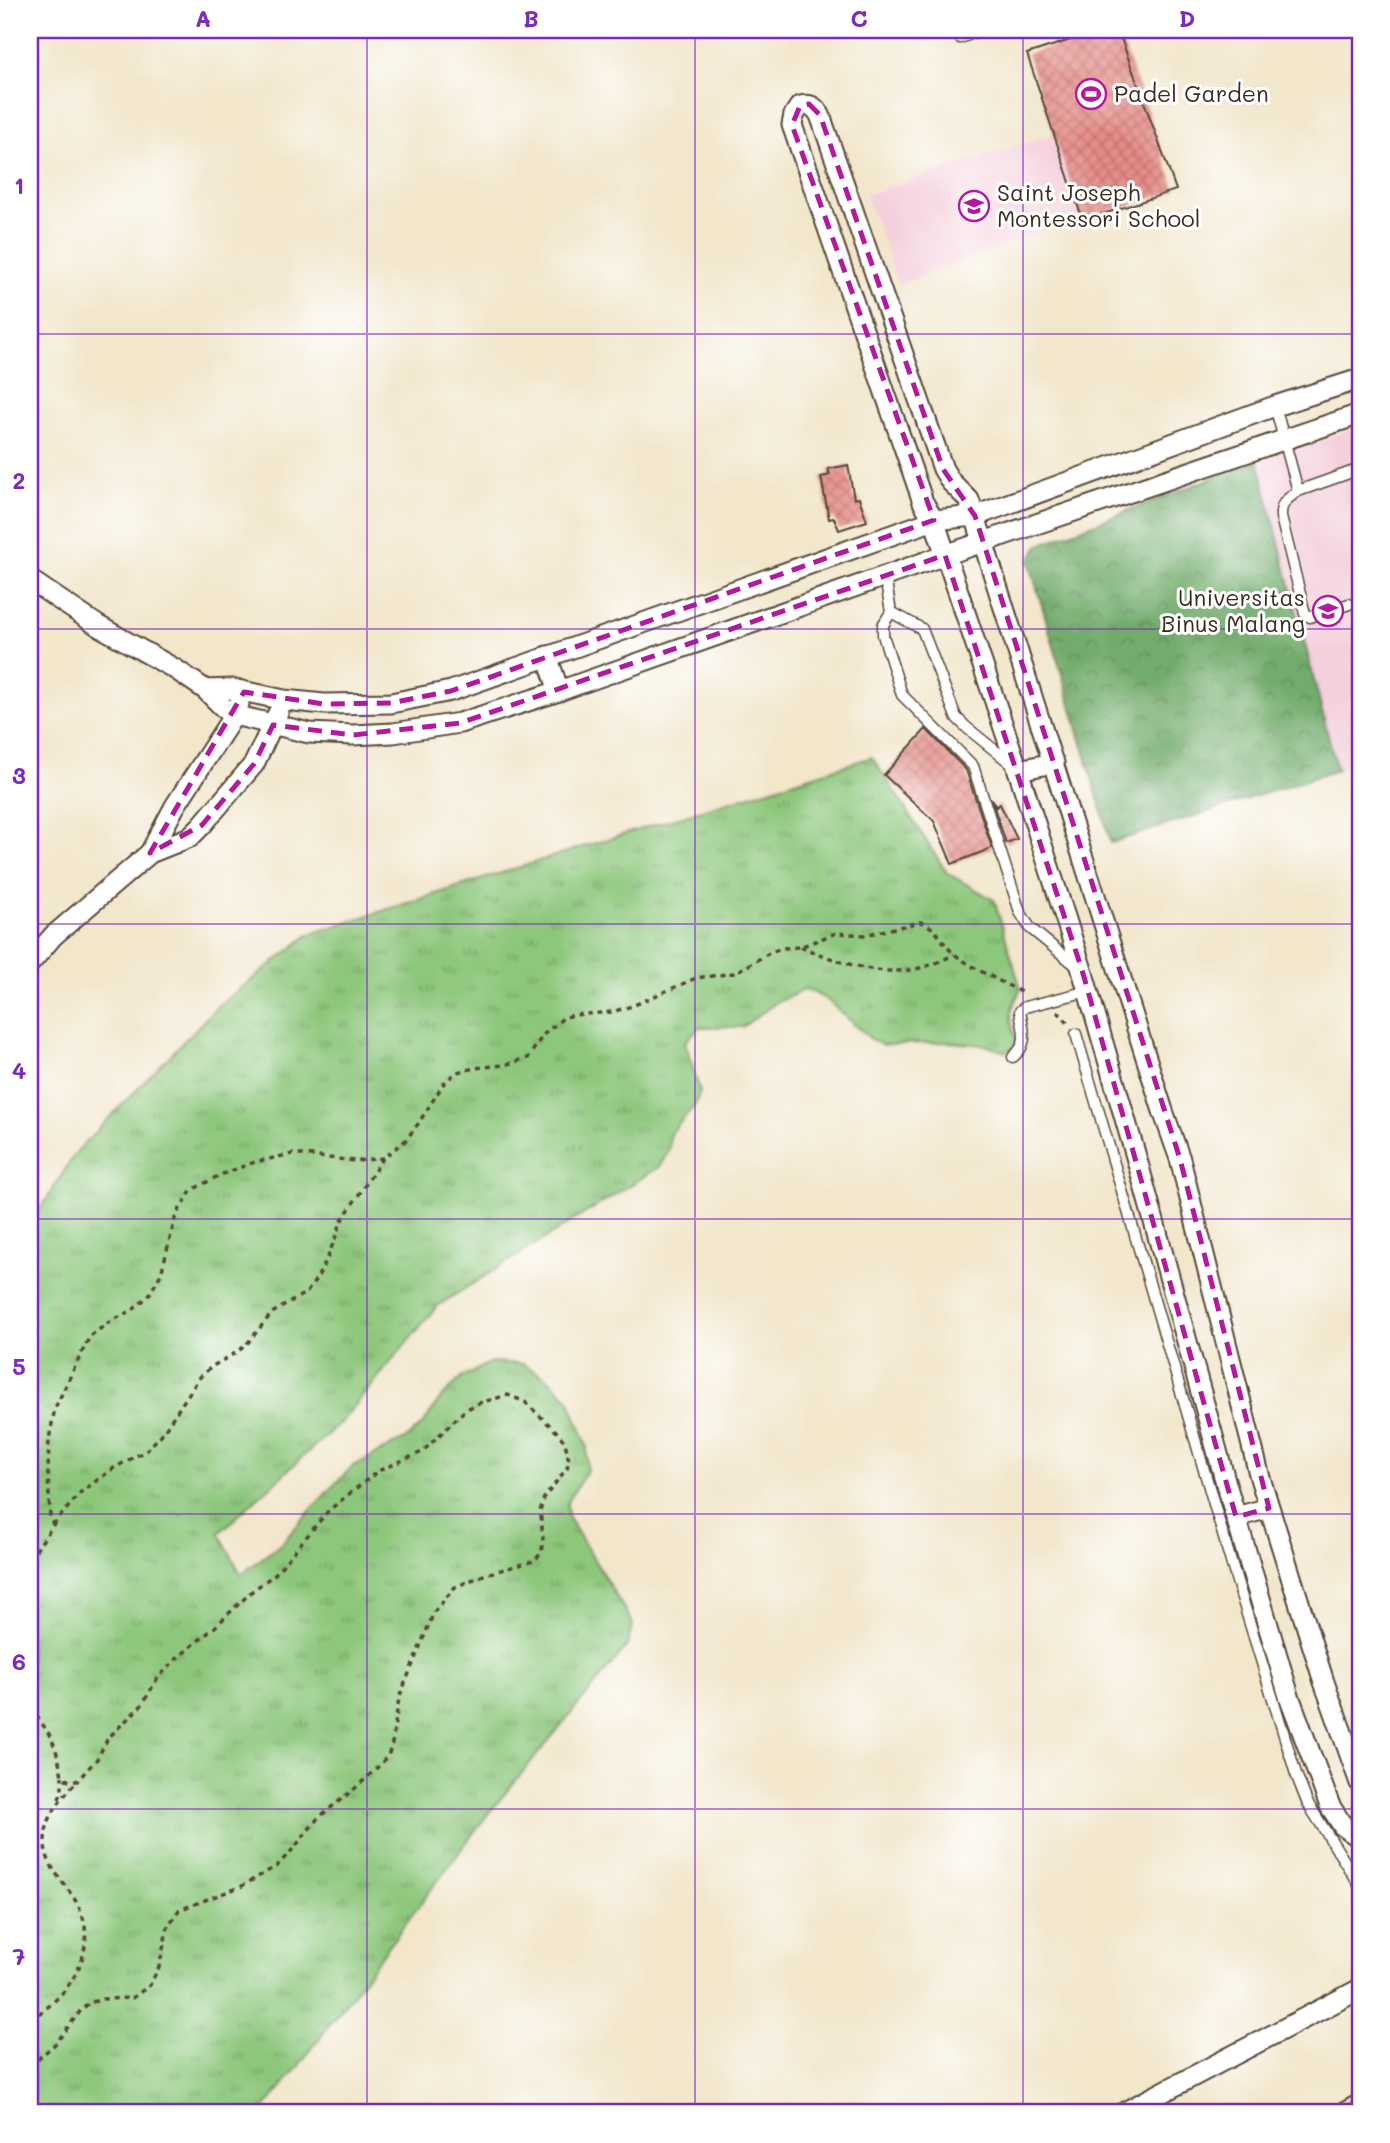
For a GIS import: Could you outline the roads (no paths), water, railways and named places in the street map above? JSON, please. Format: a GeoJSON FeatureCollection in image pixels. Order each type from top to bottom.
{"type":"FeatureCollection","features":[{"type":"Feature","properties":{"kind":"street"},"geometry":{"type":"LineString","coordinates":[[1360,1783],[1324,1682],[1260,1478],[1180,1159],[975,516],[969,500],[951,482],[943,469],[820,115],[815,107],[809,104],[800,106],[793,116],[792,125],[923,502],[934,520],[1082,970],[1227,1487],[1289,1696],[1330,1806],[1343,1826],[1360,1838]]}},
{"type":"Feature","properties":{"kind":"street"},"geometry":{"type":"LineString","coordinates":[[206,690],[233,690],[284,700],[324,704],[391,704],[451,691],[934,520],[975,516],[1275,406],[1360,379]]}},
{"type":"Feature","properties":{"kind":"street"},"geometry":{"type":"LineString","coordinates":[[30,580],[97,625],[175,669],[206,690],[234,715],[309,733],[393,733],[460,723],[559,691],[945,555],[1360,414]]}},
{"type":"Feature","properties":{"kind":"street"},"geometry":{"type":"LineString","coordinates":[[547,656],[559,691]]}},
{"type":"Feature","properties":{"kind":"street"},"geometry":{"type":"LineString","coordinates":[[150,853],[176,806],[234,715],[244,692]]}},
{"type":"Feature","properties":{"kind":"street"},"geometry":{"type":"LineString","coordinates":[[30,963],[53,936],[150,853],[190,837],[202,825],[254,764],[284,700]]}},
{"type":"Feature","properties":{"kind":"street"},"geometry":{"type":"LineString","coordinates":[[1018,770],[1054,763]]}},
{"type":"Feature","properties":{"kind":"street"},"geometry":{"type":"LineString","coordinates":[[1227,1487],[1260,1478]]}},
{"type":"Feature","properties":{"kind":"street"},"geometry":{"type":"LineString","coordinates":[[1236,1517],[1269,1508]]}},
{"type":"Feature","properties":{"kind":"street"},"geometry":{"type":"LineString","coordinates":[[1123,2113],[1360,1989]]}},
{"type":"Feature","properties":{"kind":"lane"},"geometry":{"type":"LineString","coordinates":[[960,38],[982,30]]}},
{"type":"Feature","properties":{"kind":"lane"},"geometry":{"type":"LineString","coordinates":[[1275,406],[1298,491]]}},
{"type":"Feature","properties":{"kind":"lane"},"geometry":{"type":"LineString","coordinates":[[1349,604],[1310,617],[1305,614],[1280,508],[1285,500],[1298,491],[1360,469]]}},
{"type":"Feature","properties":{"kind":"lane"},"geometry":{"type":"LineString","coordinates":[[885,577],[891,612],[883,625],[883,635],[902,695],[973,766],[1020,912],[1030,928],[1082,970]]}},
{"type":"Feature","properties":{"kind":"lane"},"geometry":{"type":"LineString","coordinates":[[891,612],[922,629],[956,717],[1018,770]]}},
{"type":"Feature","properties":{"kind":"lane"},"geometry":{"type":"LineString","coordinates":[[1013,1057],[1024,1044],[1020,1011],[1039,1002],[1088,991]]}},
{"type":"Feature","properties":{"kind":"lane"},"geometry":{"type":"LineString","coordinates":[[1076,1034],[1296,1774],[1307,1802],[1360,1886]]}},
{"type":"Feature","properties":{"kind":"place","name":"Padel Garden"},"geometry":{"type":"Point","coordinates":[1091,94]}},
{"type":"Feature","properties":{"kind":"place","name":"Saint Joseph Montessori School"},"geometry":{"type":"Point","coordinates":[974,206]}},
{"type":"Feature","properties":{"kind":"place","name":"Universitas Binus Malang"},"geometry":{"type":"Point","coordinates":[1328,611]}}]}
